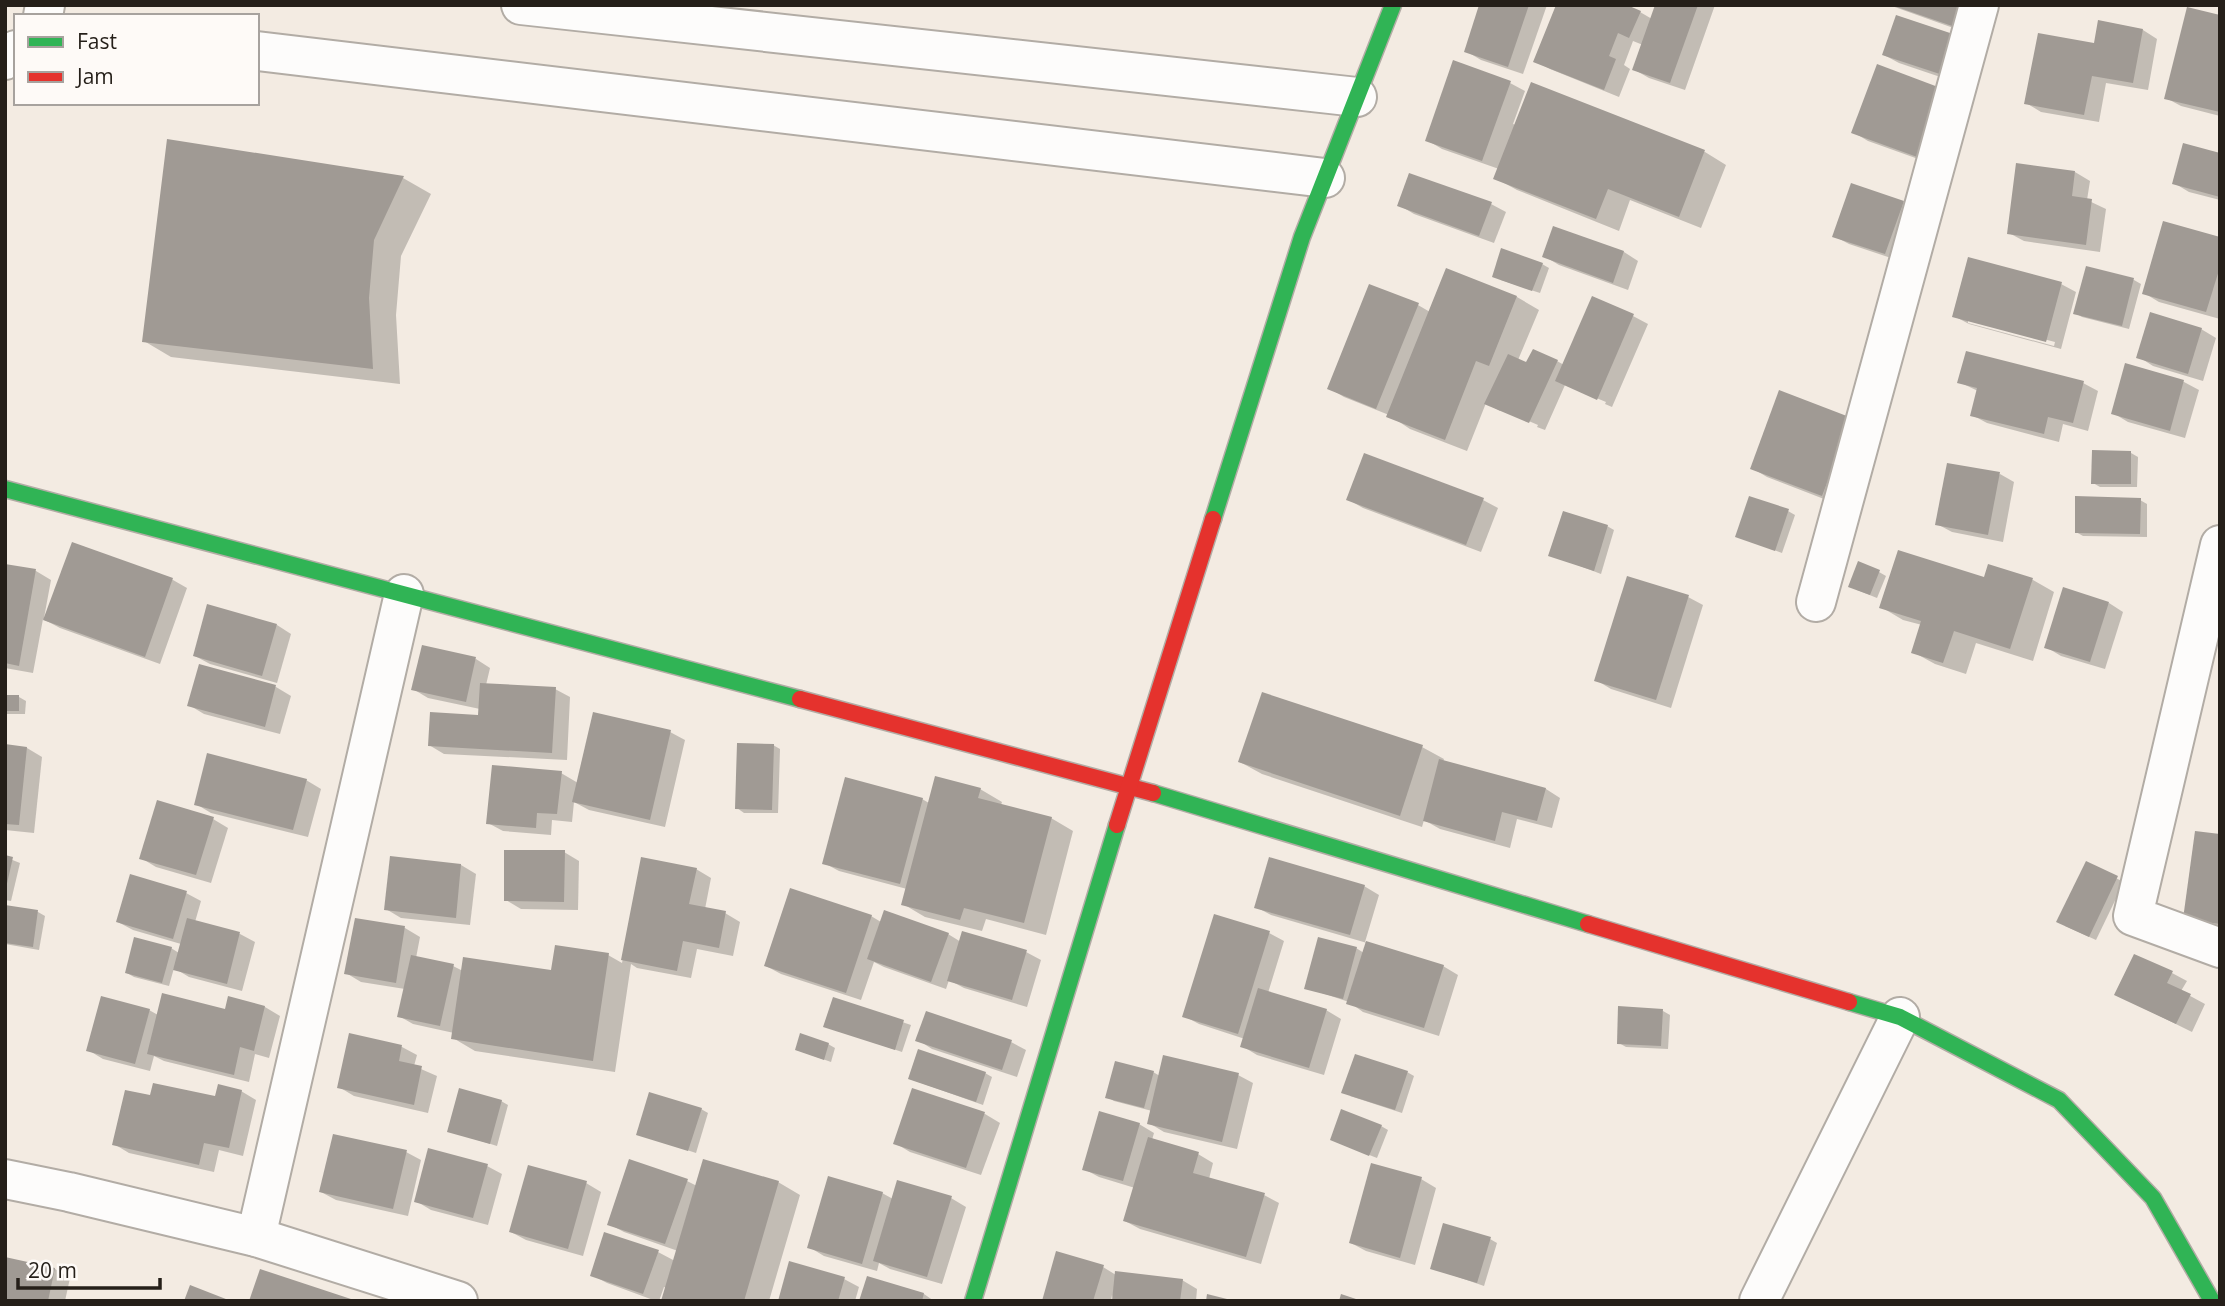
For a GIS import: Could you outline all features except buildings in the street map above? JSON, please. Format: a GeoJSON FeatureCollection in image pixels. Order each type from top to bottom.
{"type":"FeatureCollection","features":[{"type":"Feature","properties":{"kind":"main road"},"geometry":{"type":"LineString","coordinates":[[972,1301],[1004,1204],[1128,786],[1301,237],[1393,5]]}},
{"type":"Feature","properties":{"kind":"main road"},"geometry":{"type":"LineString","coordinates":[[5,489],[1128,786],[1900,1017],[2059,1100],[2153,1198],[2213,1301]]}},
{"type":"Feature","properties":{"kind":"street"},"geometry":{"type":"LineString","coordinates":[[521,5],[1357,97]]}},
{"type":"Feature","properties":{"kind":"street"},"geometry":{"type":"LineString","coordinates":[[1816,602],[1979,5]]}},
{"type":"Feature","properties":{"kind":"street"},"geometry":{"type":"LineString","coordinates":[[259,51],[1325,178]]}},
{"type":"Feature","properties":{"kind":"street"},"geometry":{"type":"LineString","coordinates":[[2220,544],[2133,916],[2220,948]]}},
{"type":"Feature","properties":{"kind":"street"},"geometry":{"type":"LineString","coordinates":[[256,1237],[404,594]]}},
{"type":"Feature","properties":{"kind":"street"},"geometry":{"type":"LineString","coordinates":[[1759,1301],[1900,1017]]}},
{"type":"Feature","properties":{"kind":"street"},"geometry":{"type":"LineString","coordinates":[[5,1179],[256,1237],[458,1301]]}},
{"type":"Feature","properties":{"kind":"traffic: fast"},"geometry":{"type":"LineString","coordinates":[[1213,519],[1302,237],[1393,5]]}},
{"type":"Feature","properties":{"kind":"traffic: fast"},"geometry":{"type":"LineString","coordinates":[[5,489],[800,699]]}},
{"type":"Feature","properties":{"kind":"traffic: fast"},"geometry":{"type":"LineString","coordinates":[[1153,793],[1588,924]]}},
{"type":"Feature","properties":{"kind":"traffic: fast"},"geometry":{"type":"LineString","coordinates":[[973,1301],[1117,825]]}},
{"type":"Feature","properties":{"kind":"traffic: fast"},"geometry":{"type":"LineString","coordinates":[[1849,1002],[1900,1017],[2059,1100],[2153,1198],[2212,1301]]}},
{"type":"Feature","properties":{"kind":"traffic: jam"},"geometry":{"type":"LineString","coordinates":[[1117,825],[1213,519]]}},
{"type":"Feature","properties":{"kind":"traffic: jam"},"geometry":{"type":"LineString","coordinates":[[800,699],[1153,793]]}},
{"type":"Feature","properties":{"kind":"traffic: jam"},"geometry":{"type":"LineString","coordinates":[[1588,924],[1849,1002]]}}]}
